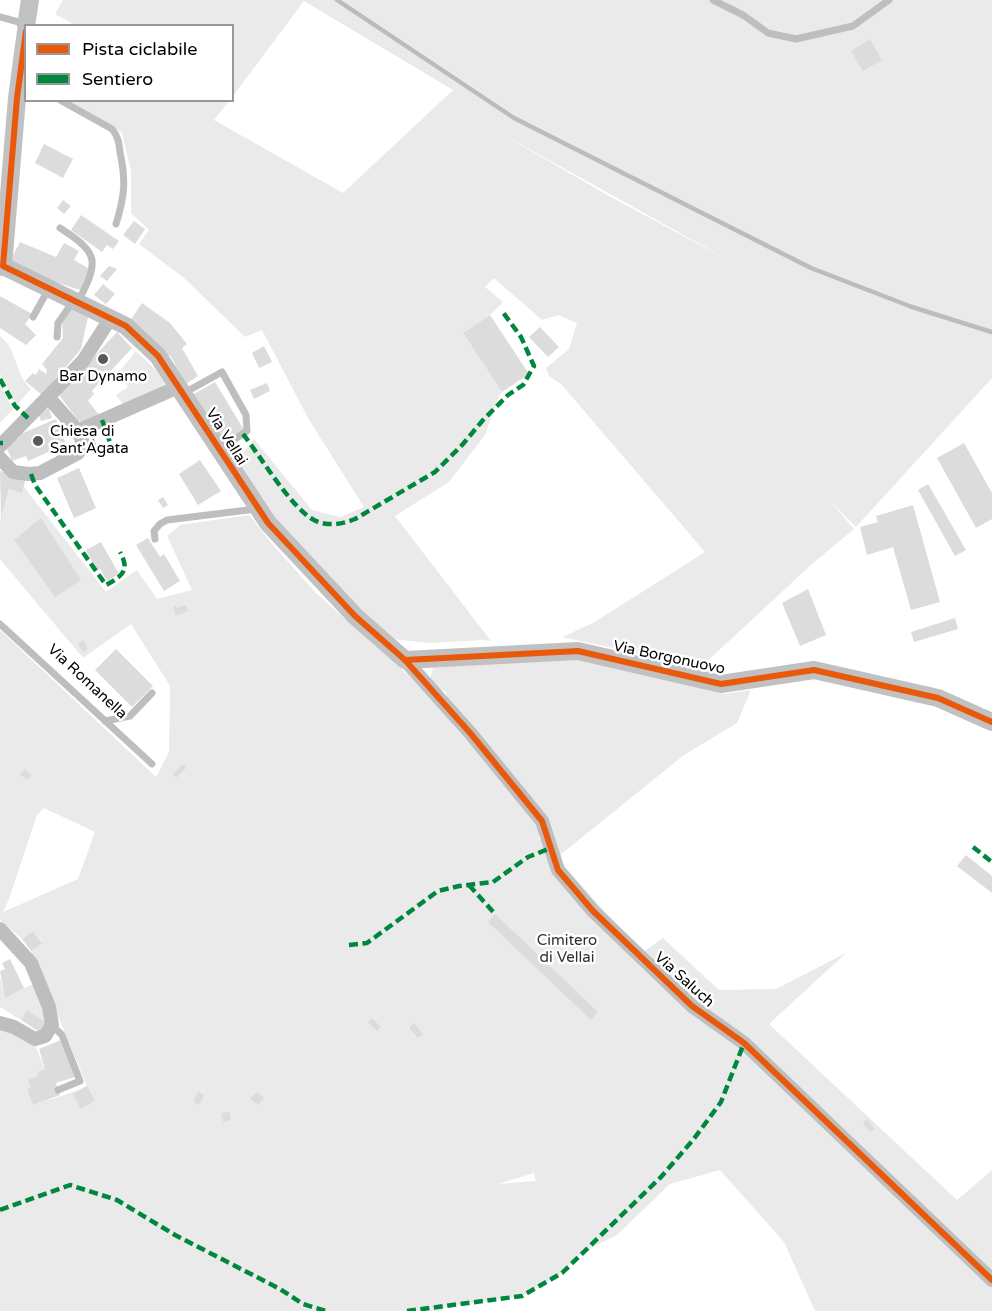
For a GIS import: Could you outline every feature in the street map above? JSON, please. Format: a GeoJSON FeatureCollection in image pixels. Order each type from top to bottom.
{"type":"FeatureCollection","features":[{"type":"Feature","properties":{"kind":"street"},"geometry":{"type":"LineString","coordinates":[[26,24],[30,0]]}},
{"type":"Feature","properties":{"kind":"street"},"geometry":{"type":"LineString","coordinates":[[1,266],[24,52]]}},
{"type":"Feature","properties":{"kind":"street","name":"Via Vellai"},"geometry":{"type":"LineString","coordinates":[[1,266],[126,326],[158,356],[268,523],[355,616],[405,660]]}},
{"type":"Feature","properties":{"kind":"street"},"geometry":{"type":"LineString","coordinates":[[0,446],[84,361],[110,319]]}},
{"type":"Feature","properties":{"kind":"street"},"geometry":{"type":"LineString","coordinates":[[78,431],[181,390]]}},
{"type":"Feature","properties":{"kind":"street"},"geometry":{"type":"LineString","coordinates":[[0,458],[13,472],[29,474],[40,473],[78,453],[83,443],[78,431],[48,397]]}},
{"type":"Feature","properties":{"kind":"street","name":"Via Borgonuovo"},"geometry":{"type":"LineString","coordinates":[[405,660],[578,651],[721,684],[814,670],[938,698],[992,722]]}},
{"type":"Feature","properties":{"kind":"street","name":"Via Saluch"},"geometry":{"type":"LineString","coordinates":[[405,660],[471,734],[542,821],[558,870],[593,911],[692,1006],[744,1043],[992,1280]]}},
{"type":"Feature","properties":{"kind":"street"},"geometry":{"type":"LineString","coordinates":[[0,929],[31,963],[49,1007],[52,1025],[45,1035],[35,1039],[0,1021]]}},
{"type":"Feature","properties":{"kind":"lane"},"geometry":{"type":"LineString","coordinates":[[713,0],[742,15],[768,33],[796,39],[853,26],[889,0]]}},
{"type":"Feature","properties":{"kind":"lane"},"geometry":{"type":"LineString","coordinates":[[0,17],[24,26]]}},
{"type":"Feature","properties":{"kind":"lane"},"geometry":{"type":"LineString","coordinates":[[64,102],[112,129],[117,135],[125,175],[123,200],[116,224]]}},
{"type":"Feature","properties":{"kind":"lane"},"geometry":{"type":"LineString","coordinates":[[57,336],[58,323],[76,302],[92,274],[93,263],[91,253],[60,228]]}},
{"type":"Feature","properties":{"kind":"lane"},"geometry":{"type":"LineString","coordinates":[[33,316],[49,288]]}},
{"type":"Feature","properties":{"kind":"lane"},"geometry":{"type":"LineString","coordinates":[[181,390],[222,372],[246,415],[247,431],[220,449]]}},
{"type":"Feature","properties":{"kind":"lane"},"geometry":{"type":"LineString","coordinates":[[155,539],[154,531],[159,524],[167,520],[256,508]]}},
{"type":"Feature","properties":{"kind":"lane","name":"Via Romanella"},"geometry":{"type":"LineString","coordinates":[[0,624],[152,764]]}},
{"type":"Feature","properties":{"kind":"lane"},"geometry":{"type":"LineString","coordinates":[[105,721],[130,716],[152,693]]}},
{"type":"Feature","properties":{"kind":"lane"},"geometry":{"type":"LineString","coordinates":[[52,1025],[62,1035],[80,1081],[58,1090]]}},
{"type":"Feature","properties":{"kind":"green space"},"geometry":{"type":"Polygon","coordinates":[[[63,0],[992,0],[992,378],[856,527],[830,501],[854,529],[813,563],[701,667],[562,637],[593,623],[705,552],[561,384],[549,376],[546,368],[569,349],[577,323],[558,315],[542,320],[494,278],[485,287],[503,302],[490,315],[463,333],[502,392],[485,435],[449,482],[395,516],[491,641],[432,643],[391,639],[294,545],[232,457],[243,453],[254,439],[312,510],[340,517],[364,507],[308,418],[262,330],[245,337],[184,278],[139,244],[149,230],[131,213],[131,171],[122,133],[71,102],[228,102],[214,120],[343,193],[453,90],[304,1],[234,95],[234,24],[73,24],[55,14],[63,0]],[[495,130],[609,196],[741,267],[495,130]]]}},
{"type":"Feature","properties":{"kind":"green space"},"geometry":{"type":"Polygon","coordinates":[[[0,336],[10,347],[22,376],[31,389],[17,405],[0,374],[0,336]]]}},
{"type":"Feature","properties":{"kind":"green space"},"geometry":{"type":"Polygon","coordinates":[[[136,351],[160,374],[166,384],[124,406],[116,395],[128,387],[120,371],[136,351]]]}},
{"type":"Feature","properties":{"kind":"green space"},"geometry":{"type":"Polygon","coordinates":[[[0,384],[13,409],[0,423],[0,384]]]}},
{"type":"Feature","properties":{"kind":"green space","name":"Cimitero di Vellai"},"geometry":{"type":"Polygon","coordinates":[[[24,487],[106,592],[137,570],[157,599],[192,590],[167,536],[180,525],[249,515],[316,593],[425,690],[458,731],[525,803],[541,827],[538,842],[550,822],[448,699],[445,691],[428,685],[434,665],[579,658],[724,694],[751,690],[737,723],[684,755],[559,856],[564,866],[642,953],[663,938],[719,990],[776,989],[846,953],[769,1024],[957,1200],[992,1170],[992,1311],[815,1311],[784,1242],[720,1170],[670,1184],[617,1235],[581,1253],[562,1273],[522,1296],[445,1307],[442,1311],[0,1311],[0,1028],[14,1030],[36,1047],[45,1069],[37,1072],[38,1076],[28,1089],[33,1105],[87,1086],[31,951],[42,942],[33,931],[22,939],[0,920],[0,630],[156,777],[169,752],[170,686],[131,624],[83,658],[0,559],[0,520],[9,489],[24,487]],[[44,808],[37,815],[3,912],[78,879],[95,832],[44,808]],[[534,1173],[498,1184],[536,1181],[534,1173]]]}},
{"type":"Feature","properties":{"kind":"green space"},"geometry":{"type":"Polygon","coordinates":[[[0,977],[5,997],[33,984],[47,1023],[27,1010],[21,1020],[0,1007],[0,977]]]}},
{"type":"Feature","properties":{"kind":"building"},"geometry":{"type":"Polygon","coordinates":[[[870,39],[882,60],[863,71],[851,51],[870,39]]]}},
{"type":"Feature","properties":{"kind":"building"},"geometry":{"type":"Polygon","coordinates":[[[44,144],[73,159],[63,178],[35,163],[44,144]]]}},
{"type":"Feature","properties":{"kind":"building"},"geometry":{"type":"Polygon","coordinates":[[[63,200],[71,206],[64,214],[57,208],[63,200]]]}},
{"type":"Feature","properties":{"kind":"building"},"geometry":{"type":"Polygon","coordinates":[[[81,215],[119,241],[113,249],[107,245],[102,252],[71,230],[81,215]]]}},
{"type":"Feature","properties":{"kind":"building"},"geometry":{"type":"Polygon","coordinates":[[[134,221],[145,229],[135,244],[123,235],[134,221]]]}},
{"type":"Feature","properties":{"kind":"building"},"geometry":{"type":"Polygon","coordinates":[[[20,242],[56,257],[64,243],[79,251],[74,260],[90,269],[80,290],[46,279],[10,261],[20,242]]]}},
{"type":"Feature","properties":{"kind":"building"},"geometry":{"type":"Polygon","coordinates":[[[109,266],[117,269],[107,281],[100,276],[109,266]]]}},
{"type":"Feature","properties":{"kind":"building"},"geometry":{"type":"Polygon","coordinates":[[[103,284],[115,294],[106,304],[94,295],[103,284]]]}},
{"type":"Feature","properties":{"kind":"building"},"geometry":{"type":"Polygon","coordinates":[[[0,296],[32,314],[25,324],[36,335],[26,345],[0,328],[0,296]]]}},
{"type":"Feature","properties":{"kind":"building"},"geometry":{"type":"Polygon","coordinates":[[[142,303],[170,323],[187,344],[182,348],[198,376],[186,384],[170,355],[167,357],[155,341],[130,321],[142,303]]]}},
{"type":"Feature","properties":{"kind":"building"},"geometry":{"type":"Polygon","coordinates":[[[70,308],[88,317],[81,349],[42,395],[25,381],[33,373],[36,375],[39,369],[46,374],[47,370],[42,364],[63,338],[62,320],[70,308]]]}},
{"type":"Feature","properties":{"kind":"building"},"geometry":{"type":"Polygon","coordinates":[[[490,315],[529,374],[502,392],[463,333],[490,315]]]}},
{"type":"Feature","properties":{"kind":"building"},"geometry":{"type":"Polygon","coordinates":[[[540,327],[559,347],[548,357],[529,337],[540,327]]]}},
{"type":"Feature","properties":{"kind":"building"},"geometry":{"type":"Polygon","coordinates":[[[117,332],[132,348],[92,391],[94,394],[88,401],[100,416],[82,423],[59,395],[117,332]]]}},
{"type":"Feature","properties":{"kind":"building"},"geometry":{"type":"Polygon","coordinates":[[[264,346],[272,362],[259,368],[252,353],[264,346]]]}},
{"type":"Feature","properties":{"kind":"building"},"geometry":{"type":"Polygon","coordinates":[[[215,382],[244,430],[221,443],[192,395],[215,382]]]}},
{"type":"Feature","properties":{"kind":"building"},"geometry":{"type":"Polygon","coordinates":[[[267,383],[270,391],[254,399],[250,390],[267,383]]]}},
{"type":"Feature","properties":{"kind":"building"},"geometry":{"type":"Polygon","coordinates":[[[49,408],[52,418],[41,421],[38,412],[49,408]]]}},
{"type":"Feature","properties":{"kind":"building","name":"Chiesa di Sant'Agata"},"geometry":{"type":"Polygon","coordinates":[[[56,419],[66,444],[28,461],[26,456],[12,461],[5,444],[19,438],[18,435],[56,419]]]}},
{"type":"Feature","properties":{"kind":"building"},"geometry":{"type":"Polygon","coordinates":[[[964,443],[992,493],[992,519],[976,528],[937,458],[964,443]]]}},
{"type":"Feature","properties":{"kind":"building"},"geometry":{"type":"Polygon","coordinates":[[[200,460],[221,491],[198,505],[179,474],[200,460]]]}},
{"type":"Feature","properties":{"kind":"building"},"geometry":{"type":"Polygon","coordinates":[[[79,468],[96,508],[74,518],[57,478],[79,468]]]}},
{"type":"Feature","properties":{"kind":"building"},"geometry":{"type":"Polygon","coordinates":[[[0,471],[26,478],[22,493],[9,489],[1,518],[0,471]]]}},
{"type":"Feature","properties":{"kind":"building"},"geometry":{"type":"Polygon","coordinates":[[[928,484],[966,550],[955,556],[918,490],[928,484]]]}},
{"type":"Feature","properties":{"kind":"building"},"geometry":{"type":"Polygon","coordinates":[[[163,497],[168,505],[163,508],[158,500],[163,497]]]}},
{"type":"Feature","properties":{"kind":"building"},"geometry":{"type":"Polygon","coordinates":[[[913,505],[940,602],[911,610],[893,547],[867,555],[860,527],[878,522],[876,516],[913,505]]]}},
{"type":"Feature","properties":{"kind":"building"},"geometry":{"type":"Polygon","coordinates":[[[41,518],[81,580],[55,597],[14,540],[41,518]]]}},
{"type":"Feature","properties":{"kind":"building"},"geometry":{"type":"Polygon","coordinates":[[[148,538],[160,557],[164,554],[180,581],[164,591],[136,545],[148,538]]]}},
{"type":"Feature","properties":{"kind":"building"},"geometry":{"type":"Polygon","coordinates":[[[101,542],[119,574],[107,581],[100,569],[97,570],[86,550],[101,542]]]}},
{"type":"Feature","properties":{"kind":"building"},"geometry":{"type":"Polygon","coordinates":[[[808,589],[826,635],[800,646],[782,603],[808,589]]]}},
{"type":"Feature","properties":{"kind":"building"},"geometry":{"type":"Polygon","coordinates":[[[176,605],[177,608],[186,605],[188,611],[176,616],[173,607],[176,605]]]}},
{"type":"Feature","properties":{"kind":"building"},"geometry":{"type":"Polygon","coordinates":[[[955,618],[958,629],[914,642],[911,632],[955,618]]]}},
{"type":"Feature","properties":{"kind":"building"},"geometry":{"type":"Polygon","coordinates":[[[83,640],[88,648],[83,652],[78,644],[83,640]]]}},
{"type":"Feature","properties":{"kind":"building"},"geometry":{"type":"Polygon","coordinates":[[[116,649],[153,686],[132,707],[95,670],[116,649]]]}},
{"type":"Feature","properties":{"kind":"building"},"geometry":{"type":"Polygon","coordinates":[[[183,764],[186,768],[176,778],[173,774],[183,764]]]}},
{"type":"Feature","properties":{"kind":"building"},"geometry":{"type":"Polygon","coordinates":[[[25,769],[32,775],[27,780],[20,774],[25,769]]]}},
{"type":"Feature","properties":{"kind":"building"},"geometry":{"type":"Polygon","coordinates":[[[966,855],[992,876],[992,893],[957,866],[966,855]]]}},
{"type":"Feature","properties":{"kind":"building"},"geometry":{"type":"Polygon","coordinates":[[[495,914],[598,1012],[591,1020],[488,922],[495,914]]]}},
{"type":"Feature","properties":{"kind":"building"},"geometry":{"type":"Polygon","coordinates":[[[33,931],[42,943],[31,951],[22,939],[33,931]]]}},
{"type":"Feature","properties":{"kind":"building"},"geometry":{"type":"Polygon","coordinates":[[[10,959],[24,988],[5,998],[0,971],[5,969],[2,963],[10,959]]]}},
{"type":"Feature","properties":{"kind":"building"},"geometry":{"type":"Polygon","coordinates":[[[27,1010],[47,1023],[41,1033],[21,1020],[27,1010]]]}},
{"type":"Feature","properties":{"kind":"building"},"geometry":{"type":"Polygon","coordinates":[[[372,1018],[381,1027],[377,1031],[368,1022],[372,1018]]]}},
{"type":"Feature","properties":{"kind":"building"},"geometry":{"type":"Polygon","coordinates":[[[414,1023],[423,1034],[418,1038],[409,1028],[414,1023]]]}},
{"type":"Feature","properties":{"kind":"building"},"geometry":{"type":"Polygon","coordinates":[[[61,1040],[75,1077],[56,1083],[60,1095],[33,1105],[27,1089],[31,1088],[28,1080],[38,1076],[37,1072],[45,1069],[39,1049],[61,1040]]]}},
{"type":"Feature","properties":{"kind":"building"},"geometry":{"type":"Polygon","coordinates":[[[87,1086],[95,1101],[81,1109],[73,1094],[87,1086]]]}},
{"type":"Feature","properties":{"kind":"building"},"geometry":{"type":"Polygon","coordinates":[[[198,1092],[204,1095],[199,1105],[193,1102],[198,1092]]]}},
{"type":"Feature","properties":{"kind":"building"},"geometry":{"type":"Polygon","coordinates":[[[257,1092],[264,1098],[258,1105],[250,1099],[257,1092]]]}},
{"type":"Feature","properties":{"kind":"building"},"geometry":{"type":"Polygon","coordinates":[[[229,1112],[231,1120],[223,1122],[221,1113],[229,1112]]]}},
{"type":"Feature","properties":{"kind":"building"},"geometry":{"type":"Polygon","coordinates":[[[867,1119],[875,1129],[870,1132],[863,1123],[867,1119]]]}},
{"type":"Feature","properties":{"kind":"waterway"},"geometry":{"type":"LineString","coordinates":[[337,0],[514,118],[811,268],[912,307],[992,332]]}},
{"type":"Feature","properties":{"kind":"marked path"},"geometry":{"type":"LineString","coordinates":[[243,434],[286,494],[305,514],[314,520],[330,524],[355,519],[435,472],[508,395],[523,385],[534,366],[521,337],[502,311]]}},
{"type":"Feature","properties":{"kind":"marked path"},"geometry":{"type":"LineString","coordinates":[[0,379],[15,406],[28,418]]}},
{"type":"Feature","properties":{"kind":"marked path"},"geometry":{"type":"LineString","coordinates":[[102,420],[111,445]]}},
{"type":"Feature","properties":{"kind":"marked path"},"geometry":{"type":"LineString","coordinates":[[87,427],[97,454]]}},
{"type":"Feature","properties":{"kind":"marked path"},"geometry":{"type":"LineString","coordinates":[[31,474],[35,485],[106,585],[117,579],[123,572],[124,563],[120,552]]}},
{"type":"Feature","properties":{"kind":"marked path"},"geometry":{"type":"LineString","coordinates":[[973,847],[992,862]]}},
{"type":"Feature","properties":{"kind":"marked path"},"geometry":{"type":"LineString","coordinates":[[349,945],[367,943],[438,891],[493,882],[528,857],[551,848]]}},
{"type":"Feature","properties":{"kind":"marked path"},"geometry":{"type":"LineString","coordinates":[[469,885],[495,914]]}},
{"type":"Feature","properties":{"kind":"marked path"},"geometry":{"type":"LineString","coordinates":[[407,1311],[522,1296],[562,1273],[661,1177],[693,1140],[721,1102],[744,1043]]}},
{"type":"Feature","properties":{"kind":"marked path"},"geometry":{"type":"LineString","coordinates":[[0,1210],[70,1185],[117,1200],[175,1235],[280,1289],[303,1304],[326,1311]]}},
{"type":"Feature","properties":{"kind":"cycle path"},"geometry":{"type":"LineString","coordinates":[[24,46],[17,98],[3,266],[126,326],[158,356],[268,523],[355,616],[405,660],[471,734],[542,821],[558,870],[593,911],[692,1006],[744,1043],[992,1280]]}},
{"type":"Feature","properties":{"kind":"cycle path"},"geometry":{"type":"LineString","coordinates":[[405,660],[578,651],[721,684],[814,670],[938,698],[992,722]]}},
{"type":"Feature","properties":{"kind":"place","name":"Bar Dynamo"},"geometry":{"type":"Point","coordinates":[103,359]}},
{"type":"Feature","properties":{"kind":"place","name":"Chiesa di Sant'Agata"},"geometry":{"type":"Point","coordinates":[38,441]}}]}
